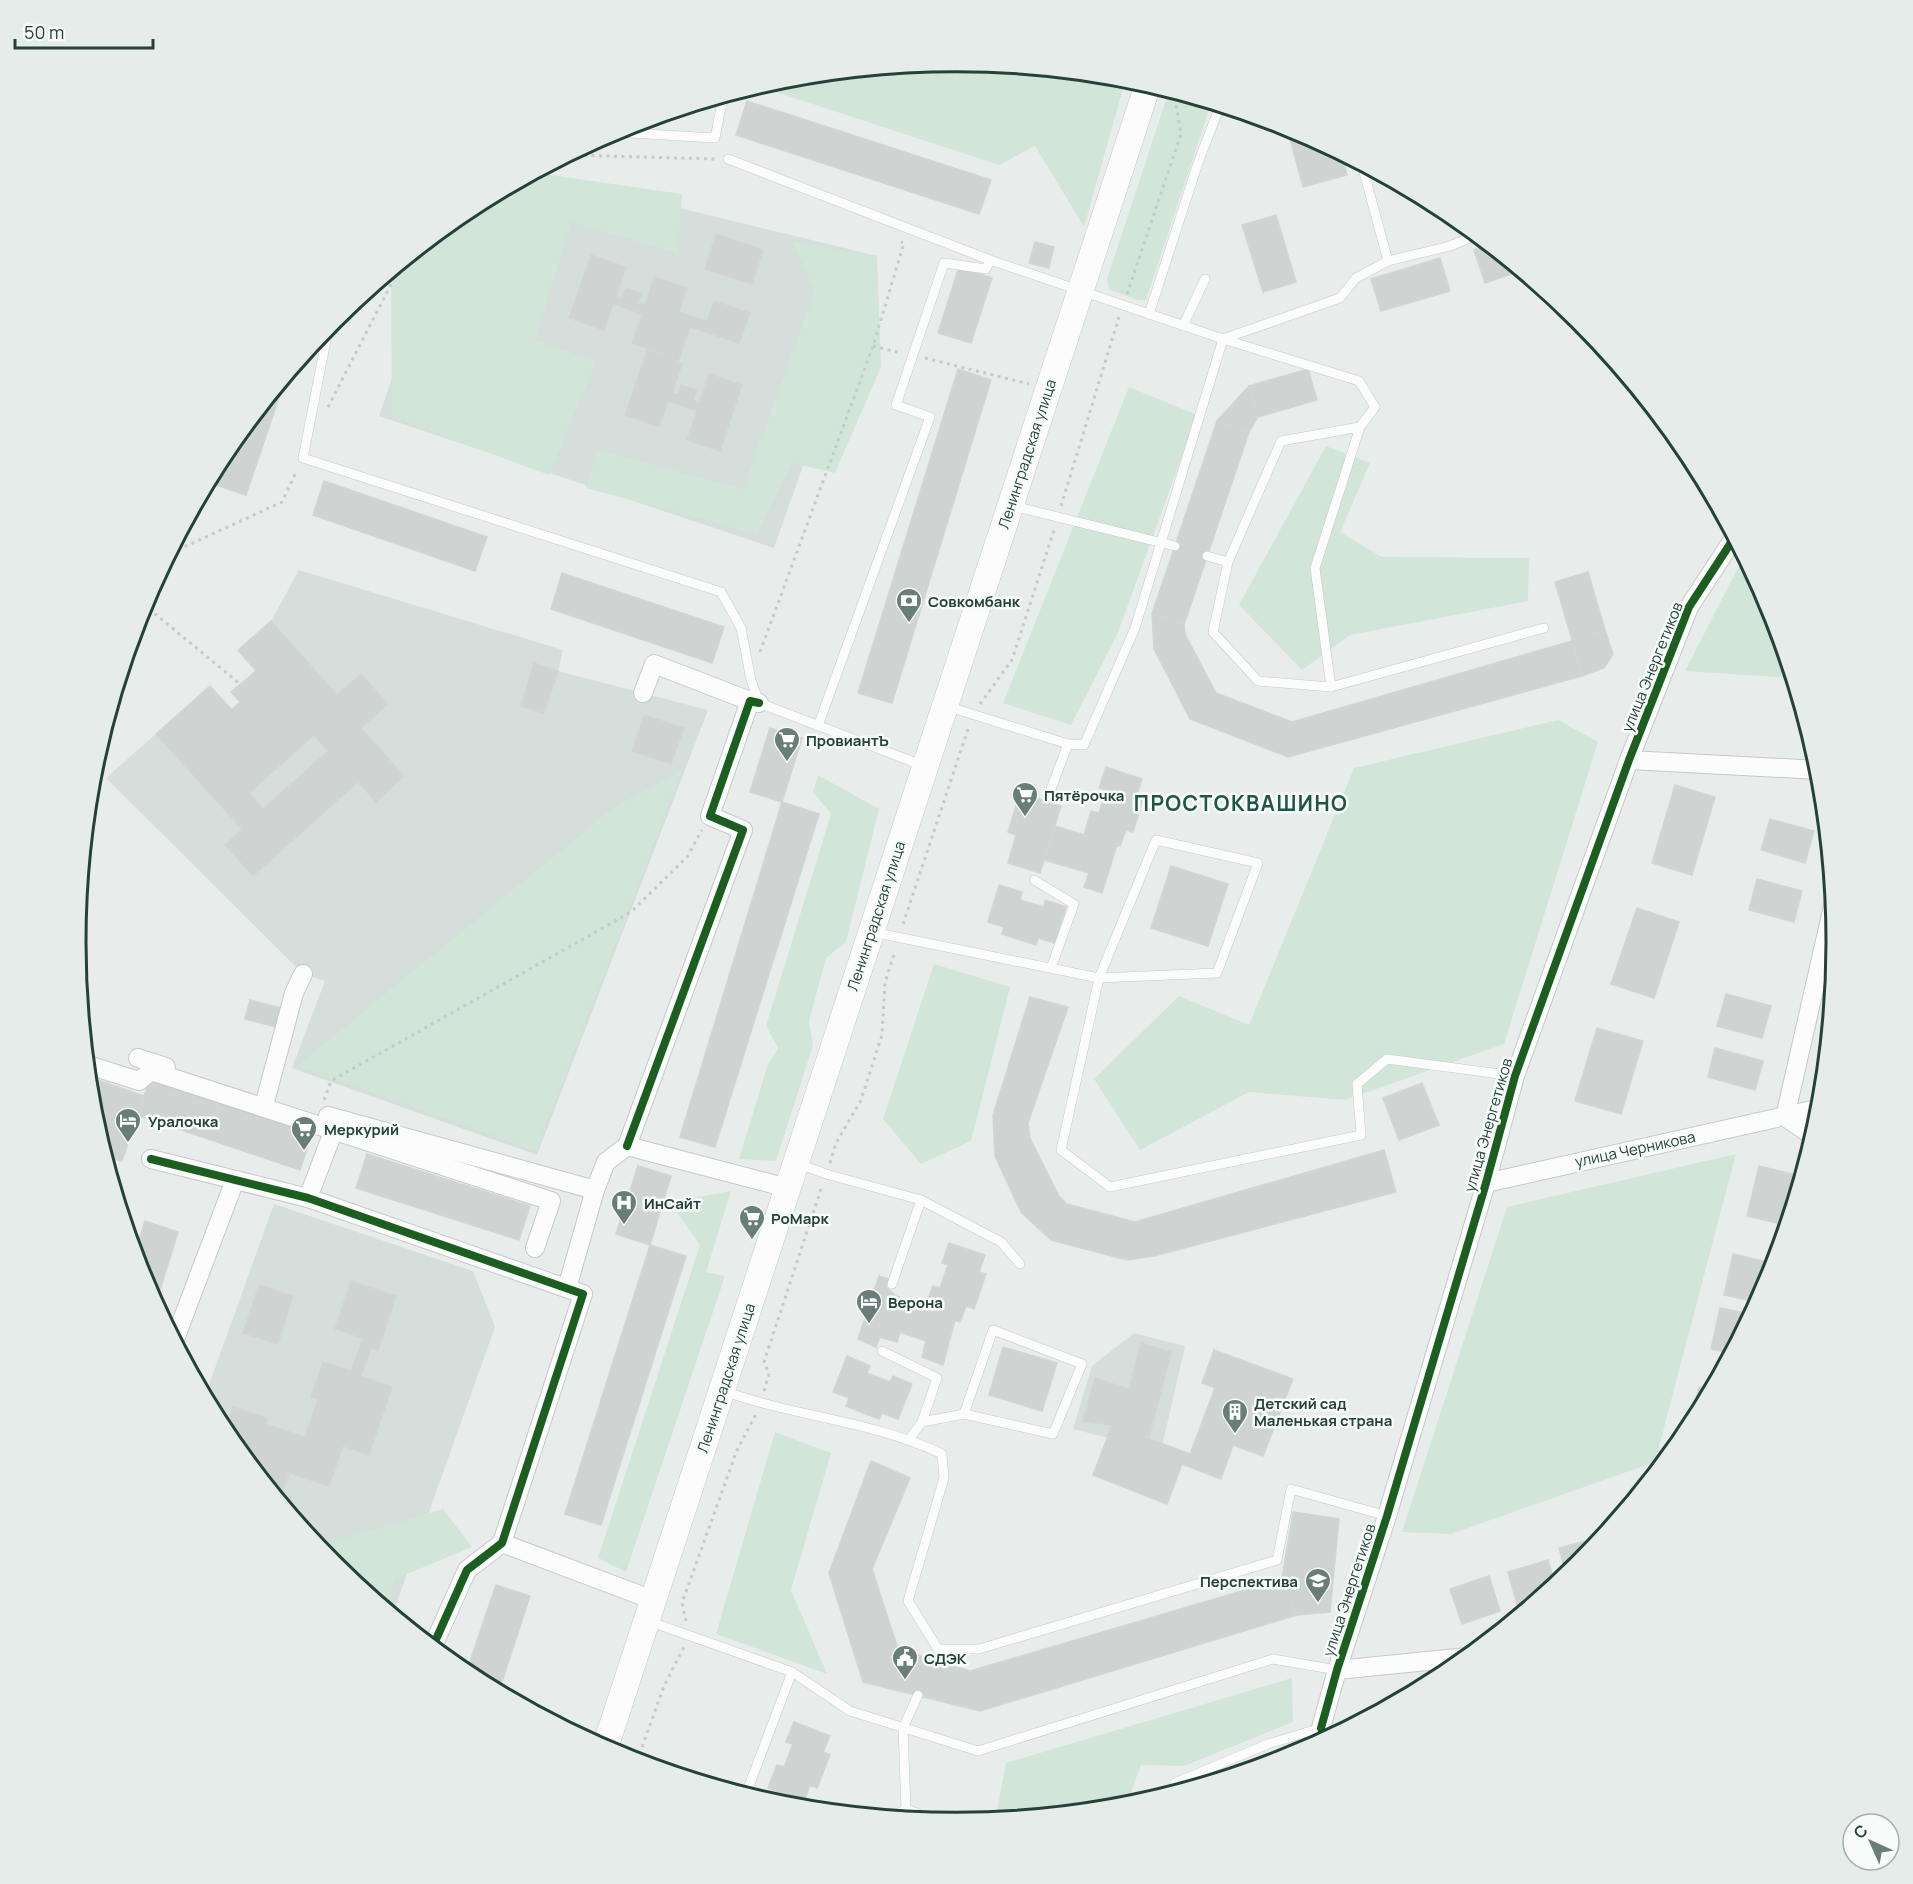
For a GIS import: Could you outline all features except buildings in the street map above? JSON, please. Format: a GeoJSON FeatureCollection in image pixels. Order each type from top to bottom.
{"type":"FeatureCollection","features":[{"type":"Feature","properties":{"kind":"main road","name":"Ленинградская улица"},"geometry":{"type":"LineString","coordinates":[[608,1739],[1145,93]]}},
{"type":"Feature","properties":{"kind":"street","name":"улица Энергетиков"},"geometry":{"type":"LineString","coordinates":[[1323,1730],[1337,1670],[1387,1516],[1486,1183],[1515,1076],[1629,760],[1689,607],[1730,544]]}},
{"type":"Feature","properties":{"kind":"street"},"geometry":{"type":"LineString","coordinates":[[567,1288],[595,1190],[606,1162],[627,1146],[743,830],[710,816],[754,702],[654,664],[643,693]]}},
{"type":"Feature","properties":{"kind":"street"},"geometry":{"type":"LineString","coordinates":[[1629,760],[1809,769]]}},
{"type":"Feature","properties":{"kind":"street"},"geometry":{"type":"LineString","coordinates":[[1806,1131],[1785,1117],[1826,937]]}},
{"type":"Feature","properties":{"kind":"street"},"geometry":{"type":"LineString","coordinates":[[266,1098],[294,993],[303,974]]}},
{"type":"Feature","properties":{"kind":"street"},"geometry":{"type":"LineString","coordinates":[[138,1058],[319,1113],[335,1124],[551,1201],[535,1248]]}},
{"type":"Feature","properties":{"kind":"street"},"geometry":{"type":"LineString","coordinates":[[96,1067],[139,1081],[151,1071],[335,1124],[595,1190]]}},
{"type":"Feature","properties":{"kind":"street","name":"улица Черникова"},"geometry":{"type":"LineString","coordinates":[[1486,1183],[1641,1146],[1810,1111]]}},
{"type":"Feature","properties":{"kind":"street"},"geometry":{"type":"LineString","coordinates":[[308,1198],[335,1124]]}},
{"type":"Feature","properties":{"kind":"street"},"geometry":{"type":"LineString","coordinates":[[627,1146],[788,1188]]}},
{"type":"Feature","properties":{"kind":"street"},"geometry":{"type":"LineString","coordinates":[[150,1159],[308,1198],[583,1294],[502,1543],[467,1570],[436,1639]]}},
{"type":"Feature","properties":{"kind":"street"},"geometry":{"type":"LineString","coordinates":[[178,1331],[235,1180]]}},
{"type":"Feature","properties":{"kind":"street"},"geometry":{"type":"LineString","coordinates":[[502,1543],[650,1610]]}},
{"type":"Feature","properties":{"kind":"street"},"geometry":{"type":"LineString","coordinates":[[1337,1670],[1435,1668]]}},
{"type":"Feature","properties":{"kind":"lane"},"geometry":{"type":"LineString","coordinates":[[636,133],[715,138],[721,105]]}},
{"type":"Feature","properties":{"kind":"lane"},"geometry":{"type":"LineString","coordinates":[[1149,314],[1198,163],[1217,113]]}},
{"type":"Feature","properties":{"kind":"lane"},"geometry":{"type":"LineString","coordinates":[[728,159],[990,260],[1223,339],[1359,381],[1375,407],[1360,427],[1315,568],[1332,687]]}},
{"type":"Feature","properties":{"kind":"lane"},"geometry":{"type":"LineString","coordinates":[[1365,174],[1388,261]]}},
{"type":"Feature","properties":{"kind":"lane"},"geometry":{"type":"LineString","coordinates":[[1223,339],[1340,298],[1356,278],[1388,261],[1450,246],[1468,239]]}},
{"type":"Feature","properties":{"kind":"lane"},"geometry":{"type":"LineString","coordinates":[[818,726],[930,417],[896,405],[944,263],[986,269],[990,260]]}},
{"type":"Feature","properties":{"kind":"lane"},"geometry":{"type":"LineString","coordinates":[[1184,326],[1205,279]]}},
{"type":"Feature","properties":{"kind":"lane"},"geometry":{"type":"LineString","coordinates":[[945,706],[1068,744],[1084,745],[1135,628],[1223,339]]}},
{"type":"Feature","properties":{"kind":"lane"},"geometry":{"type":"LineString","coordinates":[[325,343],[303,458],[721,592],[741,628],[754,702],[925,767]]}},
{"type":"Feature","properties":{"kind":"lane"},"geometry":{"type":"LineString","coordinates":[[1360,427],[1281,441],[1228,562],[1213,632],[1258,681],[1332,687],[1544,628]]}},
{"type":"Feature","properties":{"kind":"lane"},"geometry":{"type":"LineString","coordinates":[[1010,505],[1058,519],[1175,546]]}},
{"type":"Feature","properties":{"kind":"lane"},"geometry":{"type":"LineString","coordinates":[[1207,556],[1228,562]]}},
{"type":"Feature","properties":{"kind":"lane"},"geometry":{"type":"LineString","coordinates":[[1048,797],[1068,744]]}},
{"type":"Feature","properties":{"kind":"lane"},"geometry":{"type":"LineString","coordinates":[[871,932],[1099,978],[1217,973],[1258,863],[1156,840],[1099,978],[1061,1150],[1110,1187],[1361,1135],[1357,1084],[1388,1059],[1515,1076]]}},
{"type":"Feature","properties":{"kind":"lane"},"geometry":{"type":"LineString","coordinates":[[1034,880],[1074,904],[1051,968]]}},
{"type":"Feature","properties":{"kind":"lane"},"geometry":{"type":"LineString","coordinates":[[796,1162],[826,1174],[921,1200],[1001,1242],[1020,1264]]}},
{"type":"Feature","properties":{"kind":"lane"},"geometry":{"type":"LineString","coordinates":[[891,1284],[921,1200]]}},
{"type":"Feature","properties":{"kind":"lane"},"geometry":{"type":"LineString","coordinates":[[922,1422],[964,1414],[1053,1434],[1082,1364],[993,1330],[964,1414]]}},
{"type":"Feature","properties":{"kind":"lane"},"geometry":{"type":"LineString","coordinates":[[882,1351],[937,1378],[922,1422],[910,1438]]}},
{"type":"Feature","properties":{"kind":"lane"},"geometry":{"type":"LineString","coordinates":[[722,1390],[760,1405],[910,1438],[942,1454],[944,1478],[908,1601],[938,1649]]}},
{"type":"Feature","properties":{"kind":"lane"},"geometry":{"type":"LineString","coordinates":[[938,1649],[979,1649],[1277,1560],[1291,1489],[1387,1516]]}},
{"type":"Feature","properties":{"kind":"lane"},"geometry":{"type":"LineString","coordinates":[[650,1610],[792,1672],[850,1711],[978,1751],[1273,1659],[1337,1670]]}},
{"type":"Feature","properties":{"kind":"lane"},"geometry":{"type":"LineString","coordinates":[[934,1660],[938,1649]]}},
{"type":"Feature","properties":{"kind":"lane"},"geometry":{"type":"LineString","coordinates":[[749,1786],[792,1672]]}},
{"type":"Feature","properties":{"kind":"lane"},"geometry":{"type":"LineString","coordinates":[[909,1810],[906,1809],[903,1728],[918,1695]]}},
{"type":"Feature","properties":{"kind":"lane"},"geometry":{"type":"LineString","coordinates":[[1175,1784],[1268,1744],[1310,1736]]}},
{"type":"Feature","properties":{"kind":"path"},"geometry":{"type":"LineString","coordinates":[[586,155],[728,159]]}},
{"type":"Feature","properties":{"kind":"path"},"geometry":{"type":"LineString","coordinates":[[751,680],[873,346],[904,243],[894,238]]}},
{"type":"Feature","properties":{"kind":"path"},"geometry":{"type":"LineString","coordinates":[[323,417],[394,279]]}},
{"type":"Feature","properties":{"kind":"path"},"geometry":{"type":"LineString","coordinates":[[873,346],[1048,388]]}},
{"type":"Feature","properties":{"kind":"path"},"geometry":{"type":"LineString","coordinates":[[180,550],[282,502],[303,458]]}},
{"type":"Feature","properties":{"kind":"path"},"geometry":{"type":"LineString","coordinates":[[152,611],[240,684]]}},
{"type":"Feature","properties":{"kind":"path"},"geometry":{"type":"LineString","coordinates":[[319,1113],[331,1082],[631,912],[687,857],[710,816]]}},
{"type":"Feature","properties":{"kind":"shaded area"},"geometry":{"type":"Polygon","coordinates":[[[546,176],[877,256],[774,548],[379,416],[439,243],[473,219],[546,176]]]}},
{"type":"Feature","properties":{"kind":"shaded area"},"geometry":{"type":"Polygon","coordinates":[[[299,570],[563,650],[558,671],[708,710],[537,1155],[292,1068],[325,981],[303,974],[106,778],[210,686],[231,709],[240,702],[231,692],[256,670],[238,650],[271,621],[299,570]]]}},
{"type":"Feature","properties":{"kind":"shaded area"},"geometry":{"type":"Polygon","coordinates":[[[274,1204],[473,1271],[495,1327],[395,1606],[341,1557],[302,1516],[266,1472],[209,1386],[274,1204]]]}},
{"type":"Feature","properties":{"kind":"shaded area"},"geometry":{"type":"Polygon","coordinates":[[[1134,1333],[1185,1346],[1161,1451],[1073,1429],[1092,1366],[1134,1333]]]}},
{"type":"Feature","properties":{"kind":"green space"},"geometry":{"type":"Polygon","coordinates":[[[956,72],[1070,79],[1123,88],[1084,227],[1035,146],[999,165],[775,92],[843,79],[956,72]]]}},
{"type":"Feature","properties":{"kind":"green space"},"geometry":{"type":"Polygon","coordinates":[[[1167,98],[1209,110],[1146,300],[1137,300],[1109,289],[1107,279],[1167,98]]]}},
{"type":"Feature","properties":{"kind":"green space"},"geometry":{"type":"Polygon","coordinates":[[[548,175],[682,194],[678,253],[571,222],[535,340],[596,362],[549,475],[392,417],[391,281],[427,252],[473,219],[548,175]]]}},
{"type":"Feature","properties":{"kind":"green space"},"geometry":{"type":"Polygon","coordinates":[[[792,241],[877,256],[881,367],[835,473],[792,463],[757,534],[586,488],[597,450],[743,489],[815,291],[792,241]]]}},
{"type":"Feature","properties":{"kind":"green space"},"geometry":{"type":"Polygon","coordinates":[[[1129,387],[1197,415],[1117,635],[1071,725],[1003,703],[1129,387]]]}},
{"type":"Feature","properties":{"kind":"green space"},"geometry":{"type":"Polygon","coordinates":[[[1326,446],[1370,463],[1340,532],[1382,557],[1529,558],[1528,601],[1350,635],[1302,670],[1239,605],[1326,446]]]}},
{"type":"Feature","properties":{"kind":"green space"},"geometry":{"type":"Polygon","coordinates":[[[1740,564],[1760,609],[1785,678],[1685,671],[1740,564]]]}},
{"type":"Feature","properties":{"kind":"green space"},"geometry":{"type":"Polygon","coordinates":[[[1558,720],[1598,742],[1504,1044],[1345,1100],[1249,1092],[1140,1150],[1094,1079],[1179,996],[1249,1025],[1354,768],[1558,720]]]}},
{"type":"Feature","properties":{"kind":"green space"},"geometry":{"type":"Polygon","coordinates":[[[682,771],[536,1151],[297,1066],[616,806],[682,771]]]}},
{"type":"Feature","properties":{"kind":"green space"},"geometry":{"type":"Polygon","coordinates":[[[818,775],[879,809],[846,942],[826,958],[809,1021],[813,1045],[776,1161],[739,1159],[767,1067],[778,1048],[766,1026],[831,814],[813,792],[818,775]]]}},
{"type":"Feature","properties":{"kind":"green space"},"geometry":{"type":"Polygon","coordinates":[[[934,964],[1010,987],[971,1141],[921,1164],[883,1119],[934,964]]]}},
{"type":"Feature","properties":{"kind":"green space"},"geometry":{"type":"Polygon","coordinates":[[[1736,1154],[1654,1462],[1451,1534],[1402,1532],[1507,1207],[1736,1154]]]}},
{"type":"Feature","properties":{"kind":"green space"},"geometry":{"type":"Polygon","coordinates":[[[731,1191],[706,1272],[725,1276],[626,1572],[598,1558],[700,1245],[670,1202],[731,1191]]]}},
{"type":"Feature","properties":{"kind":"green space"},"geometry":{"type":"Polygon","coordinates":[[[775,1432],[831,1453],[791,1590],[827,1674],[716,1634],[775,1432]]]}},
{"type":"Feature","properties":{"kind":"green space"},"geometry":{"type":"Polygon","coordinates":[[[443,1509],[472,1547],[395,1579],[388,1600],[328,1543],[443,1509]]]}},
{"type":"Feature","properties":{"kind":"green space"},"geometry":{"type":"Polygon","coordinates":[[[1292,1678],[1293,1722],[1184,1766],[1141,1765],[1130,1794],[1070,1805],[997,1811],[1006,1763],[1292,1678]]]}},
{"type":"Feature","properties":{"kind":"cycle path"},"geometry":{"type":"LineString","coordinates":[[1322,1731],[1337,1670],[1387,1516],[1486,1183],[1515,1076],[1629,760],[1689,607],[1730,544]]}},
{"type":"Feature","properties":{"kind":"cycle path"},"geometry":{"type":"LineString","coordinates":[[627,1146],[743,830],[710,816],[750,701],[759,703]]}},
{"type":"Feature","properties":{"kind":"cycle path"},"geometry":{"type":"LineString","coordinates":[[151,1159],[308,1198],[583,1294],[502,1543],[467,1570],[436,1639]]}},
{"type":"Feature","properties":{"kind":"place","name":"Совкомбанк"},"geometry":{"type":"Point","coordinates":[909,624]}},
{"type":"Feature","properties":{"kind":"place","name":"ПровиантЪ"},"geometry":{"type":"Point","coordinates":[787,763]}},
{"type":"Feature","properties":{"kind":"place","name":"Пятёрочка"},"geometry":{"type":"Point","coordinates":[1025,818]}},
{"type":"Feature","properties":{"kind":"place","name":"Уралочка"},"geometry":{"type":"Point","coordinates":[128,1144]}},
{"type":"Feature","properties":{"kind":"place","name":"Меркурий"},"geometry":{"type":"Point","coordinates":[304,1152]}},
{"type":"Feature","properties":{"kind":"place","name":"ИнСайт"},"geometry":{"type":"Point","coordinates":[624,1226]}},
{"type":"Feature","properties":{"kind":"place","name":"РоМарк"},"geometry":{"type":"Point","coordinates":[752,1241]}},
{"type":"Feature","properties":{"kind":"place","name":"Верона"},"geometry":{"type":"Point","coordinates":[869,1325]}},
{"type":"Feature","properties":{"kind":"place","name":"Детский сад Маленькая страна"},"geometry":{"type":"Point","coordinates":[1235,1435]}},
{"type":"Feature","properties":{"kind":"place","name":"Перспектива"},"geometry":{"type":"Point","coordinates":[1318,1604]}},
{"type":"Feature","properties":{"kind":"place","name":"СДЭК"},"geometry":{"type":"Point","coordinates":[905,1681]}},
{"type":"Feature","properties":{"kind":"district","name":"ПРОСТОКВАШИНО"},"geometry":{"type":"Point","coordinates":[1241,803]}}]}
